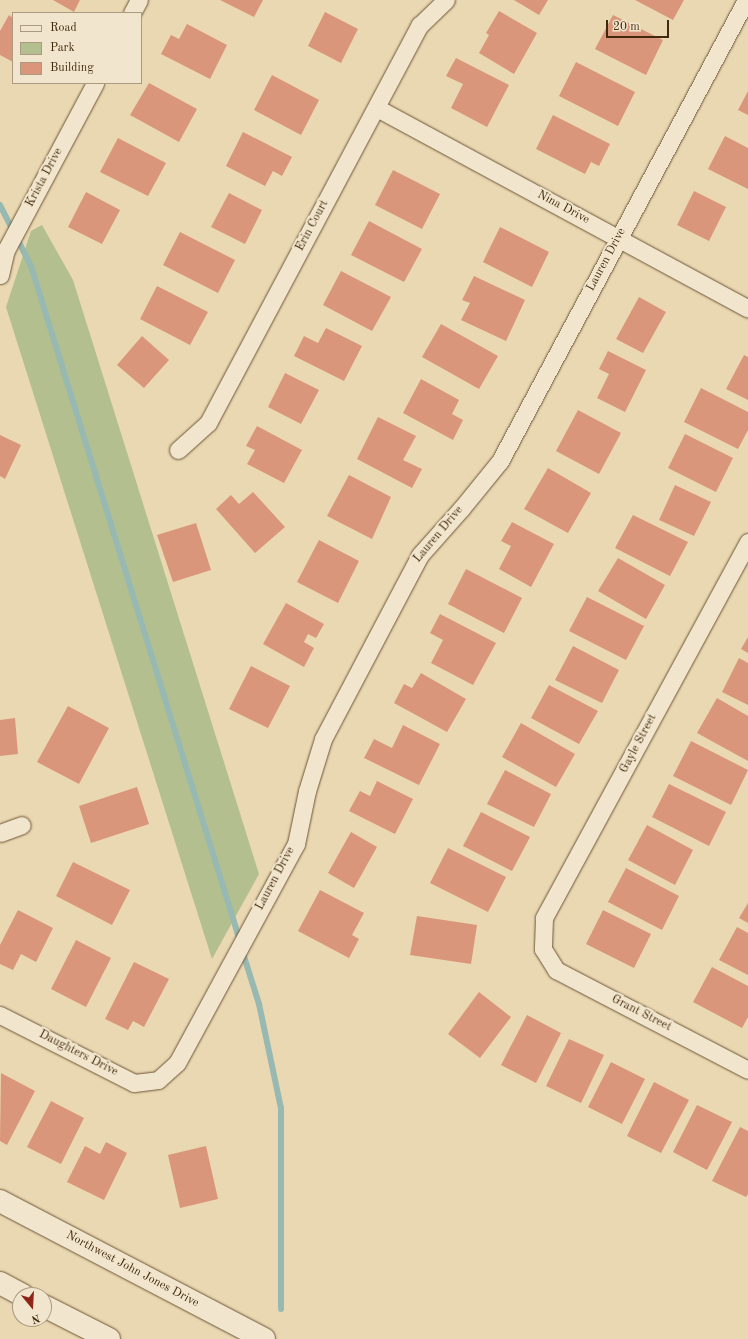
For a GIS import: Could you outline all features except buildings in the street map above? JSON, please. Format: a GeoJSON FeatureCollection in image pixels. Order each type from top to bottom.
{"type":"FeatureCollection","features":[{"type":"Feature","properties":{"kind":"main road","name":"Northwest John Jones Drive"},"geometry":{"type":"LineString","coordinates":[[0,1202],[264,1339]]}},
{"type":"Feature","properties":{"kind":"main road"},"geometry":{"type":"LineString","coordinates":[[0,1283],[12,1289]]}},
{"type":"Feature","properties":{"kind":"main road"},"geometry":{"type":"LineString","coordinates":[[52,1310],[109,1339]]}},
{"type":"Feature","properties":{"kind":"street"},"geometry":{"type":"LineString","coordinates":[[133,12],[139,0]]}},
{"type":"Feature","properties":{"kind":"street","name":"Erin Court"},"geometry":{"type":"LineString","coordinates":[[178,450],[208,423],[420,25],[446,0]]}},
{"type":"Feature","properties":{"kind":"street","name":"Lauren Drive"},"geometry":{"type":"LineString","coordinates":[[158,1080],[177,1063],[296,844],[307,791],[323,739],[420,555],[461,509],[500,461],[746,0]]}},
{"type":"Feature","properties":{"kind":"street","name":"Krista Drive"},"geometry":{"type":"LineString","coordinates":[[0,275],[6,250],[94,84]]}},
{"type":"Feature","properties":{"kind":"street","name":"Nina Drive"},"geometry":{"type":"LineString","coordinates":[[377,108],[748,309]]}},
{"type":"Feature","properties":{"kind":"street","name":"Gayle Street"},"geometry":{"type":"LineString","coordinates":[[543,949],[544,918],[748,542]]}},
{"type":"Feature","properties":{"kind":"street"},"geometry":{"type":"LineString","coordinates":[[0,834],[22,825]]}},
{"type":"Feature","properties":{"kind":"street","name":"Grant Street"},"geometry":{"type":"LineString","coordinates":[[543,949],[556,970],[748,1070]]}},
{"type":"Feature","properties":{"kind":"street","name":"Daughters Drive"},"geometry":{"type":"LineString","coordinates":[[0,1015],[134,1083],[158,1080]]}},
{"type":"Feature","properties":{"kind":"green space"},"geometry":{"type":"Polygon","coordinates":[[[42,225],[73,280],[259,874],[212,959],[6,307],[31,231],[42,225]]]}},
{"type":"Feature","properties":{"kind":"waterway"},"geometry":{"type":"LineString","coordinates":[[0,205],[31,266],[240,941]]}},
{"type":"Feature","properties":{"kind":"waterway"},"geometry":{"type":"LineString","coordinates":[[242,950],[259,1004],[281,1108],[281,1309]]}}]}
